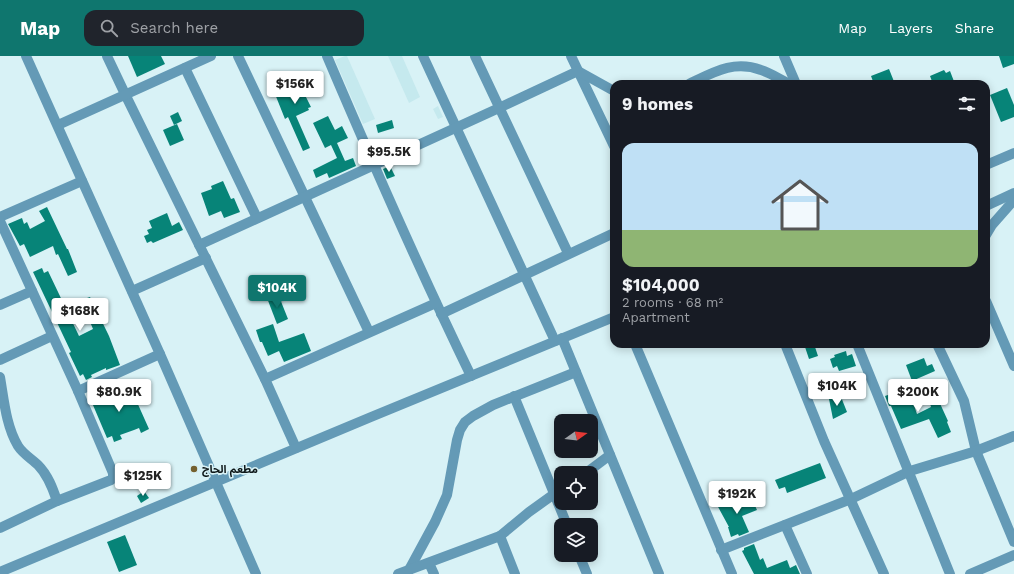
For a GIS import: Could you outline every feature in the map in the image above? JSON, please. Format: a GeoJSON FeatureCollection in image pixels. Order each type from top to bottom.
{"type":"FeatureCollection","features":[{"type":"Feature","properties":{"kind":"street"},"geometry":{"type":"LineString","coordinates":[[26,56],[160,354],[256,574]]}},
{"type":"Feature","properties":{"kind":"street"},"geometry":{"type":"LineString","coordinates":[[107,56],[265,379],[296,448]]}},
{"type":"Feature","properties":{"kind":"street"},"geometry":{"type":"LineString","coordinates":[[58,125],[210,56]]}},
{"type":"Feature","properties":{"kind":"street"},"geometry":{"type":"LineString","coordinates":[[238,56],[369,332]]}},
{"type":"Feature","properties":{"kind":"street"},"geometry":{"type":"LineString","coordinates":[[327,56],[373,164],[441,314],[471,376]]}},
{"type":"Feature","properties":{"kind":"street"},"geometry":{"type":"LineString","coordinates":[[423,56],[524,274],[576,372],[659,574]]}},
{"type":"Feature","properties":{"kind":"street"},"geometry":{"type":"LineString","coordinates":[[475,56],[568,253]]}},
{"type":"Feature","properties":{"kind":"street"},"geometry":{"type":"LineString","coordinates":[[571,56],[610,138]]}},
{"type":"Feature","properties":{"kind":"street"},"geometry":{"type":"LineString","coordinates":[[784,56],[794,80]]}},
{"type":"Feature","properties":{"kind":"street"},"geometry":{"type":"LineString","coordinates":[[699,80],[728,67],[745,66],[762,70],[782,80]]}},
{"type":"Feature","properties":{"kind":"street"},"geometry":{"type":"LineString","coordinates":[[185,68],[257,218]]}},
{"type":"Feature","properties":{"kind":"street"},"geometry":{"type":"LineString","coordinates":[[199,245],[578,71]]}},
{"type":"Feature","properties":{"kind":"street"},"geometry":{"type":"LineString","coordinates":[[578,71],[610,89]]}},
{"type":"Feature","properties":{"kind":"street"},"geometry":{"type":"LineString","coordinates":[[990,163],[1014,153]]}},
{"type":"Feature","properties":{"kind":"street"},"geometry":{"type":"LineString","coordinates":[[0,217],[82,181]]}},
{"type":"Feature","properties":{"kind":"street"},"geometry":{"type":"LineString","coordinates":[[990,204],[1014,193]]}},
{"type":"Feature","properties":{"kind":"street"},"geometry":{"type":"LineString","coordinates":[[990,228],[1014,200]]}},
{"type":"Feature","properties":{"kind":"street"},"geometry":{"type":"LineString","coordinates":[[0,221],[78,391],[114,477],[111,480],[57,501],[0,528]]}},
{"type":"Feature","properties":{"kind":"street"},"geometry":{"type":"LineString","coordinates":[[441,314],[610,234]]}},
{"type":"Feature","properties":{"kind":"street"},"geometry":{"type":"LineString","coordinates":[[132,291],[206,258]]}},
{"type":"Feature","properties":{"kind":"street"},"geometry":{"type":"LineString","coordinates":[[0,305],[32,291]]}},
{"type":"Feature","properties":{"kind":"street"},"geometry":{"type":"LineString","coordinates":[[265,379],[436,303]]}},
{"type":"Feature","properties":{"kind":"street"},"geometry":{"type":"LineString","coordinates":[[990,310],[1014,366]]}},
{"type":"Feature","properties":{"kind":"street"},"geometry":{"type":"LineString","coordinates":[[0,572],[610,319]]}},
{"type":"Feature","properties":{"kind":"street"},"geometry":{"type":"LineString","coordinates":[[0,360],[52,336]]}},
{"type":"Feature","properties":{"kind":"street"},"geometry":{"type":"LineString","coordinates":[[637,348],[732,574]]}},
{"type":"Feature","properties":{"kind":"street"},"geometry":{"type":"LineString","coordinates":[[786,348],[824,441],[884,574]]}},
{"type":"Feature","properties":{"kind":"street"},"geometry":{"type":"LineString","coordinates":[[860,348],[950,574]]}},
{"type":"Feature","properties":{"kind":"street"},"geometry":{"type":"LineString","coordinates":[[939,348],[964,401],[976,451],[1014,542]]}},
{"type":"Feature","properties":{"kind":"street"},"geometry":{"type":"LineString","coordinates":[[78,391],[160,354]]}},
{"type":"Feature","properties":{"kind":"street"},"geometry":{"type":"LineString","coordinates":[[409,570],[435,522],[447,494],[460,430],[465,422],[493,405],[576,372]]}},
{"type":"Feature","properties":{"kind":"street"},"geometry":{"type":"LineString","coordinates":[[0,377],[5,408],[14,437],[19,447],[38,465],[44,473],[57,501]]}},
{"type":"Feature","properties":{"kind":"street"},"geometry":{"type":"LineString","coordinates":[[514,396],[554,482]]}},
{"type":"Feature","properties":{"kind":"street"},"geometry":{"type":"LineString","coordinates":[[721,550],[851,499],[910,471],[976,451],[1014,436]]}},
{"type":"Feature","properties":{"kind":"street"},"geometry":{"type":"LineString","coordinates":[[595,466],[610,455]]}},
{"type":"Feature","properties":{"kind":"street"},"geometry":{"type":"LineString","coordinates":[[398,574],[500,536],[554,494]]}},
{"type":"Feature","properties":{"kind":"street"},"geometry":{"type":"LineString","coordinates":[[786,525],[804,573]]}},
{"type":"Feature","properties":{"kind":"street"},"geometry":{"type":"LineString","coordinates":[[500,536],[515,574]]}},
{"type":"Feature","properties":{"kind":"street"},"geometry":{"type":"LineString","coordinates":[[970,574],[1014,555]]}},
{"type":"Feature","properties":{"kind":"street"},"geometry":{"type":"LineString","coordinates":[[583,562],[587,574]]}},
{"type":"Feature","properties":{"kind":"street"},"geometry":{"type":"LineString","coordinates":[[429,563],[434,574]]}},
{"type":"Feature","properties":{"kind":"shaded area"},"geometry":{"type":"Polygon","coordinates":[[[347,56],[375,119],[363,124],[335,60],[347,56]]]}},
{"type":"Feature","properties":{"kind":"shaded area"},"geometry":{"type":"Polygon","coordinates":[[[388,56],[402,56],[420,97],[409,103],[388,56]]]}},
{"type":"Feature","properties":{"kind":"shaded area"},"geometry":{"type":"Polygon","coordinates":[[[438,106],[443,117],[438,119],[433,109],[438,106]]]}},
{"type":"Feature","properties":{"kind":"building"},"geometry":{"type":"Polygon","coordinates":[[[128,56],[161,56],[165,64],[137,77],[128,56]]]}},
{"type":"Feature","properties":{"kind":"building"},"geometry":{"type":"Polygon","coordinates":[[[999,56],[1014,56],[1014,64],[1003,68],[999,56]]]}},
{"type":"Feature","properties":{"kind":"building"},"geometry":{"type":"Polygon","coordinates":[[[889,69],[893,80],[872,80],[871,76],[889,69]]]}},
{"type":"Feature","properties":{"kind":"building"},"geometry":{"type":"Polygon","coordinates":[[[944,70],[946,73],[950,71],[953,80],[932,80],[930,76],[944,70]]]}},
{"type":"Feature","properties":{"kind":"building"},"geometry":{"type":"Polygon","coordinates":[[[308,75],[314,88],[304,93],[311,107],[308,108],[309,110],[296,116],[310,148],[303,151],[288,117],[285,119],[273,89],[282,85],[283,87],[308,75]]]}},
{"type":"Feature","properties":{"kind":"building"},"geometry":{"type":"Polygon","coordinates":[[[1007,88],[1014,105],[1014,117],[1001,122],[990,95],[1007,88]]]}},
{"type":"Feature","properties":{"kind":"building"},"geometry":{"type":"Polygon","coordinates":[[[178,112],[182,121],[174,125],[170,116],[178,112]]]}},
{"type":"Feature","properties":{"kind":"building"},"geometry":{"type":"Polygon","coordinates":[[[328,116],[335,130],[342,126],[348,138],[337,143],[345,161],[353,158],[356,166],[329,178],[327,173],[316,178],[313,170],[337,158],[331,145],[325,148],[313,123],[328,116]]]}},
{"type":"Feature","properties":{"kind":"building"},"geometry":{"type":"Polygon","coordinates":[[[392,120],[394,128],[378,133],[376,125],[392,120]]]}},
{"type":"Feature","properties":{"kind":"building"},"geometry":{"type":"Polygon","coordinates":[[[177,124],[184,140],[170,146],[163,130],[177,124]]]}},
{"type":"Feature","properties":{"kind":"building"},"geometry":{"type":"Polygon","coordinates":[[[390,166],[395,176],[387,179],[383,169],[390,166]]]}},
{"type":"Feature","properties":{"kind":"building"},"geometry":{"type":"Polygon","coordinates":[[[223,181],[231,199],[234,198],[240,212],[224,218],[221,211],[209,216],[201,193],[212,189],[211,186],[223,181]]]}},
{"type":"Feature","properties":{"kind":"building"},"geometry":{"type":"Polygon","coordinates":[[[47,207],[68,249],[77,272],[68,276],[58,254],[56,255],[53,246],[30,257],[24,244],[20,246],[8,224],[22,218],[24,224],[27,222],[30,229],[45,221],[39,211],[47,207]]]}},
{"type":"Feature","properties":{"kind":"building"},"geometry":{"type":"Polygon","coordinates":[[[167,213],[172,226],[179,222],[183,230],[153,243],[151,241],[147,243],[144,236],[149,234],[147,230],[152,228],[149,221],[167,213]]]}},
{"type":"Feature","properties":{"kind":"building"},"geometry":{"type":"Polygon","coordinates":[[[42,268],[44,273],[48,271],[79,336],[93,329],[81,300],[90,297],[109,336],[120,365],[106,370],[106,368],[91,375],[92,377],[86,380],[83,374],[80,376],[69,353],[71,352],[33,272],[42,268]]]}},
{"type":"Feature","properties":{"kind":"building"},"geometry":{"type":"Polygon","coordinates":[[[278,294],[288,319],[277,324],[267,298],[278,294]]]}},
{"type":"Feature","properties":{"kind":"building"},"geometry":{"type":"Polygon","coordinates":[[[273,324],[279,342],[304,333],[311,351],[284,362],[279,351],[268,356],[262,342],[260,342],[256,330],[273,324]]]}},
{"type":"Feature","properties":{"kind":"building"},"geometry":{"type":"Polygon","coordinates":[[[805,348],[815,348],[818,356],[809,359],[805,348]]]}},
{"type":"Feature","properties":{"kind":"building"},"geometry":{"type":"Polygon","coordinates":[[[846,351],[847,356],[852,354],[856,366],[839,371],[837,366],[833,368],[830,359],[835,357],[834,355],[846,351]]]}},
{"type":"Feature","properties":{"kind":"building"},"geometry":{"type":"Polygon","coordinates":[[[924,358],[927,366],[932,364],[935,371],[912,381],[906,365],[924,358]]]}},
{"type":"Feature","properties":{"kind":"building"},"geometry":{"type":"Polygon","coordinates":[[[127,384],[130,392],[132,391],[149,429],[141,433],[139,428],[120,435],[122,439],[114,442],[112,436],[107,438],[90,398],[100,394],[102,398],[120,390],[121,387],[127,384]]]}},
{"type":"Feature","properties":{"kind":"building"},"geometry":{"type":"Polygon","coordinates":[[[908,388],[917,414],[931,407],[929,400],[937,397],[948,421],[947,422],[951,432],[938,438],[929,419],[901,429],[885,396],[908,388]]]}},
{"type":"Feature","properties":{"kind":"building"},"geometry":{"type":"Polygon","coordinates":[[[841,397],[847,412],[833,419],[829,399],[841,397]]]}},
{"type":"Feature","properties":{"kind":"building"},"geometry":{"type":"Polygon","coordinates":[[[820,463],[826,478],[787,493],[785,487],[779,489],[775,480],[820,463]]]}},
{"type":"Feature","properties":{"kind":"building"},"geometry":{"type":"Polygon","coordinates":[[[144,491],[149,498],[141,503],[137,496],[144,491]]]}},
{"type":"Feature","properties":{"kind":"building"},"geometry":{"type":"Polygon","coordinates":[[[750,495],[757,510],[742,516],[749,532],[731,537],[729,527],[717,505],[737,501],[750,495]]]}},
{"type":"Feature","properties":{"kind":"building"},"geometry":{"type":"Polygon","coordinates":[[[125,535],[137,565],[119,572],[107,542],[125,535]]]}},
{"type":"Feature","properties":{"kind":"building"},"geometry":{"type":"Polygon","coordinates":[[[754,544],[760,560],[763,558],[767,568],[787,560],[790,568],[796,565],[800,574],[754,574],[742,551],[744,548],[754,544]]]}},
{"type":"Feature","properties":{"kind":"place","name":"مطعم الحاج"},"geometry":{"type":"Point","coordinates":[194,469]}}]}
